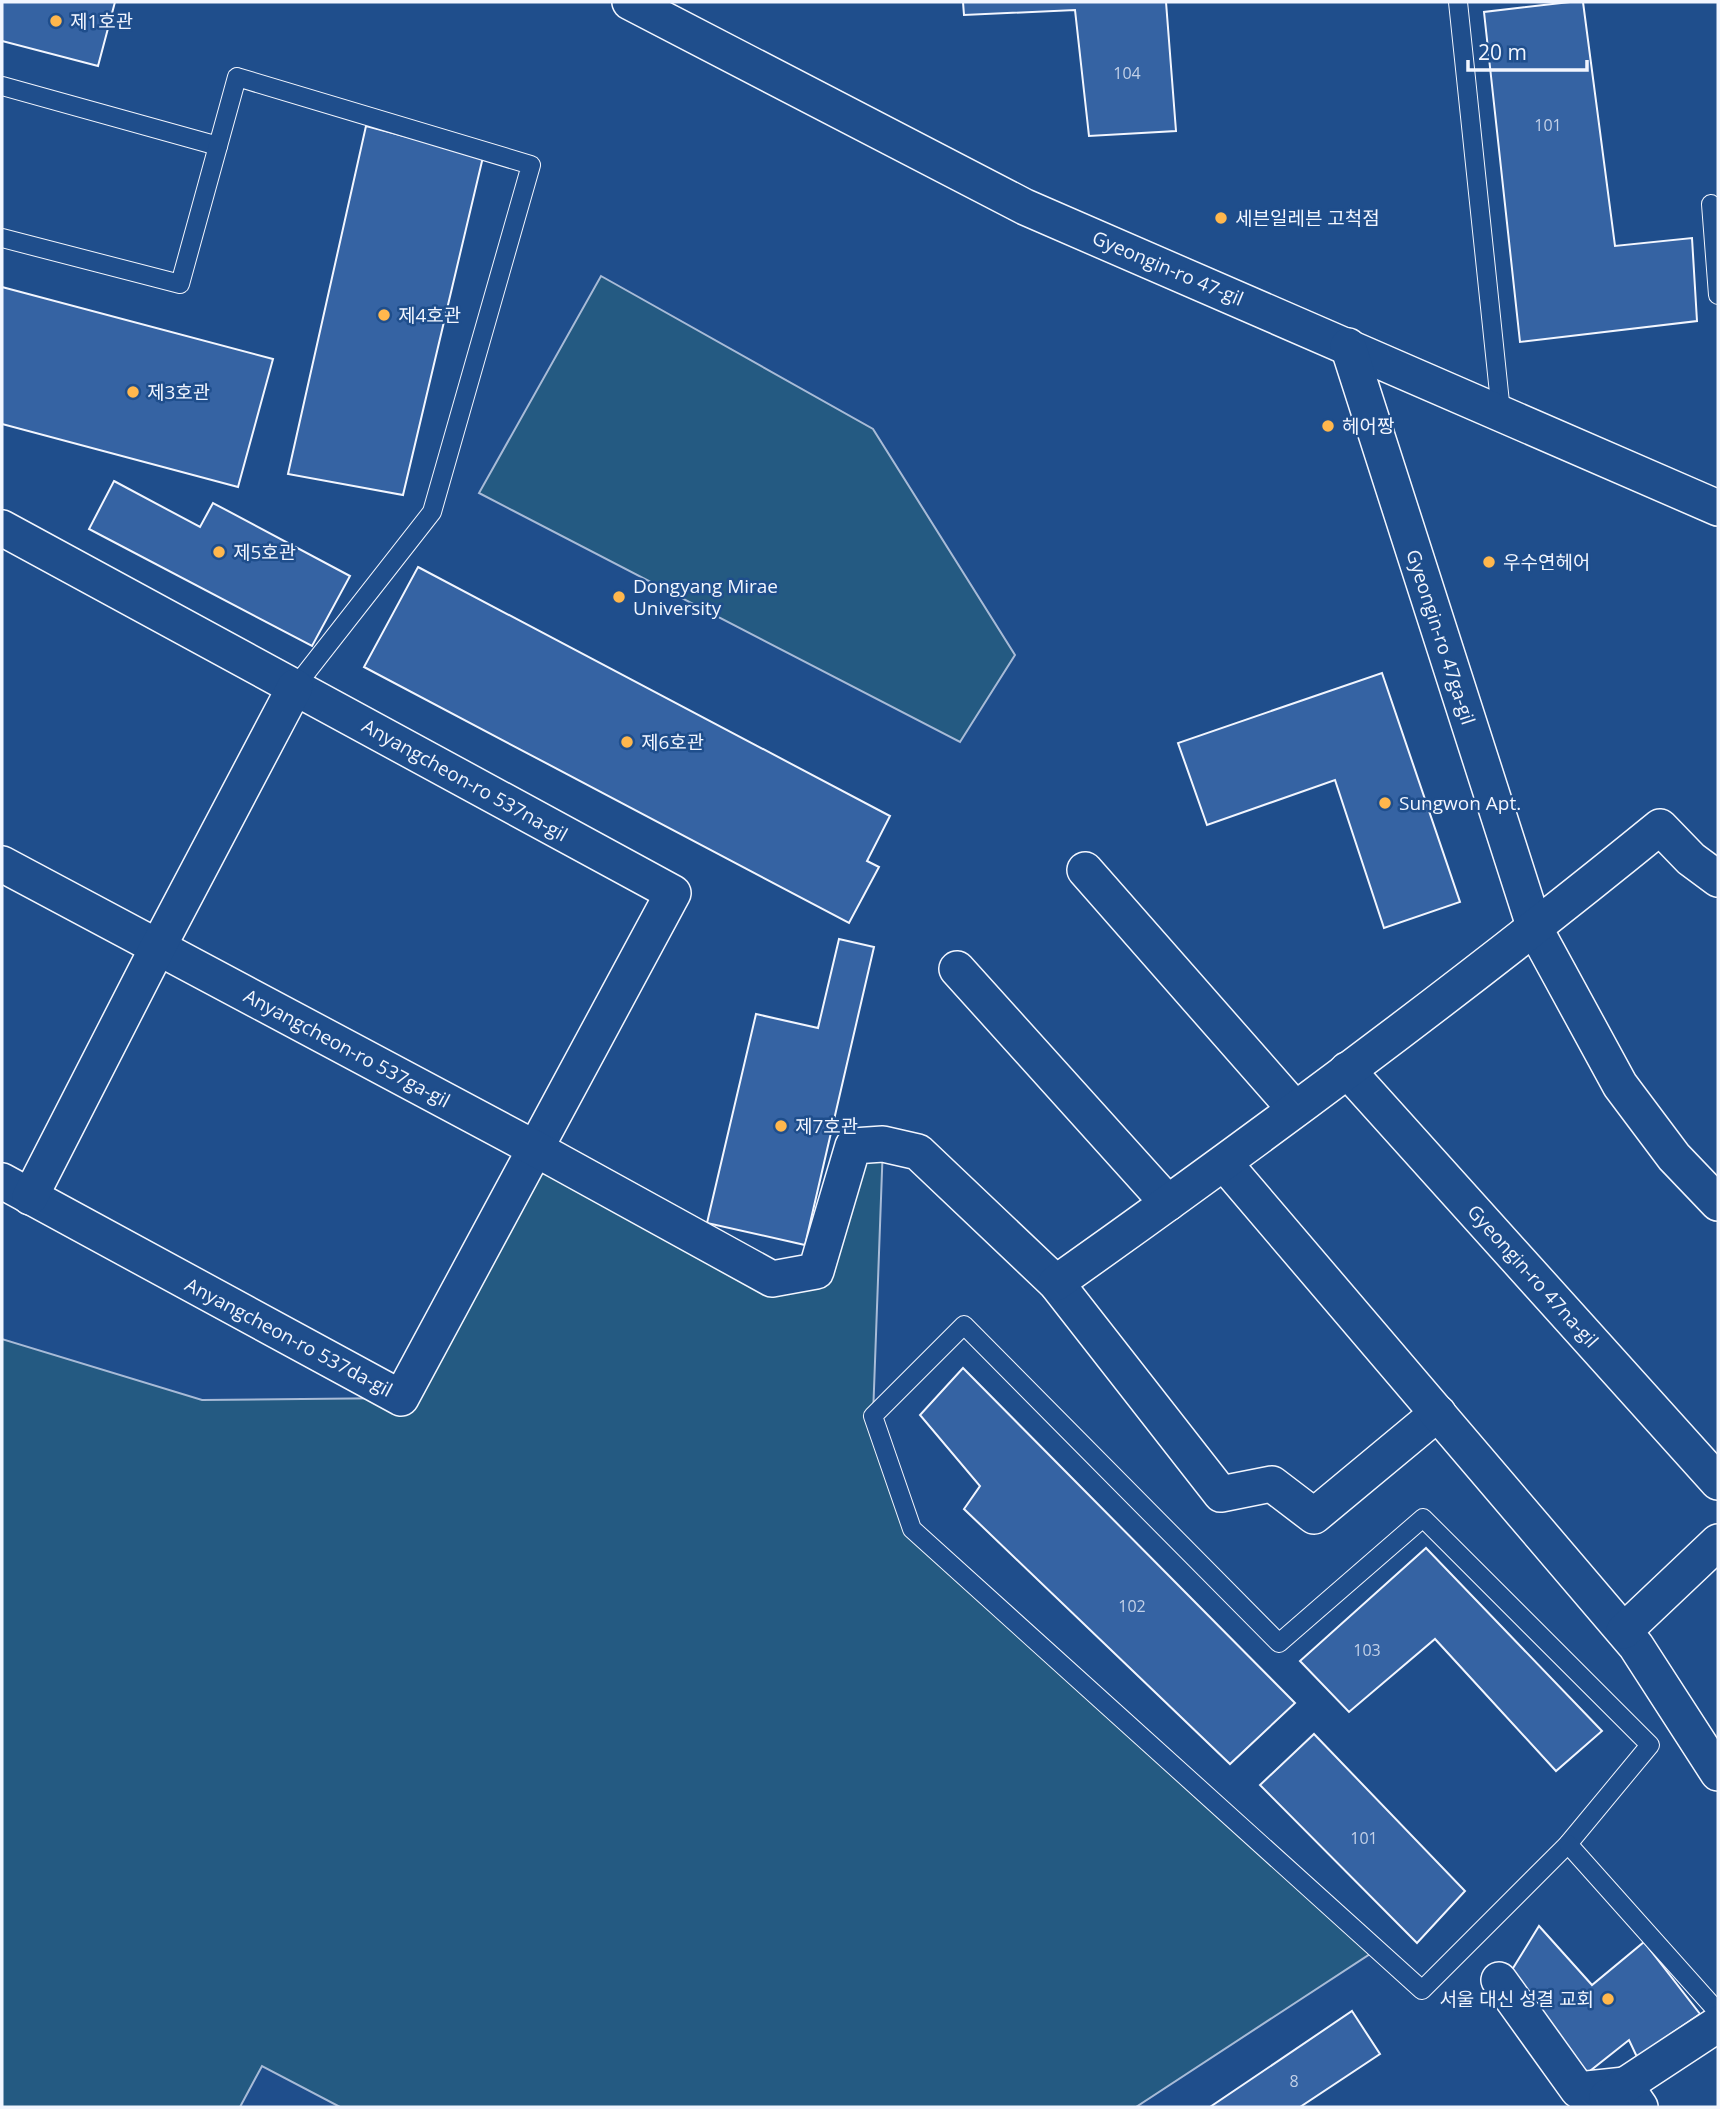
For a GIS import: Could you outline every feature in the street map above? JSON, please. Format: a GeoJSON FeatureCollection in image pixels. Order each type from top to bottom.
{"type":"FeatureCollection","features":[{"type":"Feature","properties":{"kind":"street","name":"Gyeongin-ro 47-gil"},"geometry":{"type":"LineString","coordinates":[[629,2],[1025,206],[1718,508]]}},
{"type":"Feature","properties":{"kind":"street","name":"Gyeongin-ro 47ga-gil"},"geometry":{"type":"LineString","coordinates":[[1348,345],[1535,929],[1620,1085],[1674,1157],[1718,1203]]}},
{"type":"Feature","properties":{"kind":"street","name":"Anyangcheon-ro 537na-gil"},"geometry":{"type":"LineString","coordinates":[[2,528],[673,893],[537,1149]]}},
{"type":"Feature","properties":{"kind":"street"},"geometry":{"type":"LineString","coordinates":[[16,1189],[158,947],[295,687]]}},
{"type":"Feature","properties":{"kind":"street"},"geometry":{"type":"LineString","coordinates":[[1438,1413],[1314,1516],[1272,1484],[1221,1493],[1056,1283],[1224,1163],[1535,929],[1660,827],[1690,859],[1718,880]]}},
{"type":"Feature","properties":{"kind":"street","name":"Anyangcheon-ro 537ga-gil"},"geometry":{"type":"LineString","coordinates":[[2,864],[537,1149],[772,1279],[817,1271],[853,1146],[883,1144],[918,1152],[1056,1283]]}},
{"type":"Feature","properties":{"kind":"street"},"geometry":{"type":"LineString","coordinates":[[1084,870],[1295,1109]]}},
{"type":"Feature","properties":{"kind":"street"},"geometry":{"type":"LineString","coordinates":[[957,969],[1168,1203]]}},
{"type":"Feature","properties":{"kind":"street","name":"Gyeongin-ro 47na-gil"},"geometry":{"type":"LineString","coordinates":[[1347,1070],[1718,1482]]}},
{"type":"Feature","properties":{"kind":"street","name":"Anyangcheon-ro 537da-gil"},"geometry":{"type":"LineString","coordinates":[[16,1189],[401,1398],[537,1149]]}},
{"type":"Feature","properties":{"kind":"street"},"geometry":{"type":"LineString","coordinates":[[1224,1163],[1624,1631],[1718,1773]]}},
{"type":"Feature","properties":{"kind":"street"},"geometry":{"type":"LineString","coordinates":[[1624,1631],[1718,1542]]}},
{"type":"Feature","properties":{"kind":"street"},"geometry":{"type":"LineString","coordinates":[[1499,1980],[1578,2090],[1633,2096]]}},
{"type":"Feature","properties":{"kind":"street"},"geometry":{"type":"LineString","coordinates":[[1591,2107],[1633,2096],[1718,2024]]}},
{"type":"Feature","properties":{"kind":"lane"},"geometry":{"type":"LineString","coordinates":[[1458,2],[1501,412]]}},
{"type":"Feature","properties":{"kind":"lane"},"geometry":{"type":"LineString","coordinates":[[2,238],[180,284],[237,77],[531,165],[432,512],[295,687]]}},
{"type":"Feature","properties":{"kind":"lane"},"geometry":{"type":"LineString","coordinates":[[2,86],[218,146]]}},
{"type":"Feature","properties":{"kind":"lane"},"geometry":{"type":"LineString","coordinates":[[1711,204],[1718,295]]}},
{"type":"Feature","properties":{"kind":"lane"},"geometry":{"type":"LineString","coordinates":[[964,1325],[1279,1643],[1423,1518],[1650,1745],[1568,1844],[1422,1990],[912,1529],[873,1416],[964,1325]]}},
{"type":"Feature","properties":{"kind":"lane"},"geometry":{"type":"LineString","coordinates":[[1568,1844],[1718,2011]]}},
{"type":"Feature","properties":{"kind":"shaded area"},"geometry":{"type":"Polygon","coordinates":[[[601,276],[873,429],[1015,655],[960,742],[479,493],[601,276]]]}},
{"type":"Feature","properties":{"kind":"shaded area"},"geometry":{"type":"Polygon","coordinates":[[[883,1144],[873,1416],[912,1529],[1376,1950],[1136,2107],[340,2107],[262,2066],[240,2107],[2,2107],[2,1339],[202,1400],[400,1398],[536,1149],[772,1279],[816,1271],[853,1146],[883,1144]]]}},
{"type":"Feature","properties":{"kind":"building","name":"제1호관"},"geometry":{"type":"Polygon","coordinates":[[[2,2],[115,2],[98,66],[2,41],[2,2]]]}},
{"type":"Feature","properties":{"kind":"building"},"geometry":{"type":"Polygon","coordinates":[[[963,2],[1166,2],[1176,131],[1089,136],[1075,10],[964,15],[963,2]]]}},
{"type":"Feature","properties":{"kind":"building"},"geometry":{"type":"Polygon","coordinates":[[[1583,2],[1615,246],[1692,238],[1697,321],[1520,342],[1484,12],[1583,2]]]}},
{"type":"Feature","properties":{"kind":"building","name":"제4호관"},"geometry":{"type":"Polygon","coordinates":[[[366,126],[483,157],[403,495],[288,474],[366,126]]]}},
{"type":"Feature","properties":{"kind":"building","name":"제3호관"},"geometry":{"type":"Polygon","coordinates":[[[2,287],[273,359],[238,487],[2,424],[2,287]]]}},
{"type":"Feature","properties":{"kind":"building","name":"제5호관"},"geometry":{"type":"Polygon","coordinates":[[[114,481],[200,527],[213,503],[350,576],[312,646],[89,529],[114,481]]]}},
{"type":"Feature","properties":{"kind":"building","name":"제6호관"},"geometry":{"type":"Polygon","coordinates":[[[418,567],[890,816],[867,861],[879,867],[849,923],[364,667],[418,567]]]}},
{"type":"Feature","properties":{"kind":"building","name":"Sungwon Apt."},"geometry":{"type":"Polygon","coordinates":[[[1382,673],[1460,902],[1384,928],[1335,780],[1207,825],[1178,743],[1382,673]]]}},
{"type":"Feature","properties":{"kind":"building","name":"제7호관"},"geometry":{"type":"Polygon","coordinates":[[[839,939],[874,947],[805,1245],[707,1223],[756,1014],[818,1028],[839,939]]]}},
{"type":"Feature","properties":{"kind":"building"},"geometry":{"type":"Polygon","coordinates":[[[963,1368],[1295,1703],[1230,1764],[964,1509],[980,1486],[920,1415],[963,1368]]]}},
{"type":"Feature","properties":{"kind":"building"},"geometry":{"type":"Polygon","coordinates":[[[1426,1548],[1602,1731],[1556,1771],[1435,1639],[1349,1712],[1300,1661],[1426,1548]]]}},
{"type":"Feature","properties":{"kind":"building"},"geometry":{"type":"Polygon","coordinates":[[[1314,1734],[1465,1891],[1417,1943],[1260,1785],[1314,1734]]]}},
{"type":"Feature","properties":{"kind":"building","name":"서울 대신 성결 교회"},"geometry":{"type":"Polygon","coordinates":[[[1539,1926],[1592,1985],[1644,1942],[1700,2014],[1637,2057],[1629,2040],[1581,2078],[1510,1973],[1539,1926]]]}},
{"type":"Feature","properties":{"kind":"building"},"geometry":{"type":"Polygon","coordinates":[[[1352,2011],[1380,2054],[1300,2107],[1210,2107],[1352,2011]]]}},
{"type":"Feature","properties":{"kind":"place","name":"제1호관"},"geometry":{"type":"Point","coordinates":[56,21]}},
{"type":"Feature","properties":{"kind":"place","name":"세븐일레븐 고척점"},"geometry":{"type":"Point","coordinates":[1221,218]}},
{"type":"Feature","properties":{"kind":"place","name":"제4호관"},"geometry":{"type":"Point","coordinates":[384,315]}},
{"type":"Feature","properties":{"kind":"place","name":"제3호관"},"geometry":{"type":"Point","coordinates":[133,392]}},
{"type":"Feature","properties":{"kind":"place","name":"헤어짱"},"geometry":{"type":"Point","coordinates":[1328,426]}},
{"type":"Feature","properties":{"kind":"place","name":"제5호관"},"geometry":{"type":"Point","coordinates":[219,552]}},
{"type":"Feature","properties":{"kind":"place","name":"우수연헤어"},"geometry":{"type":"Point","coordinates":[1489,562]}},
{"type":"Feature","properties":{"kind":"place","name":"Dongyang Mirae University"},"geometry":{"type":"Point","coordinates":[619,597]}},
{"type":"Feature","properties":{"kind":"place","name":"제6호관"},"geometry":{"type":"Point","coordinates":[627,742]}},
{"type":"Feature","properties":{"kind":"place","name":"Sungwon Apt."},"geometry":{"type":"Point","coordinates":[1385,803]}},
{"type":"Feature","properties":{"kind":"place","name":"제7호관"},"geometry":{"type":"Point","coordinates":[781,1126]}},
{"type":"Feature","properties":{"kind":"place","name":"서울 대신 성결 교회"},"geometry":{"type":"Point","coordinates":[1608,1999]}}]}
